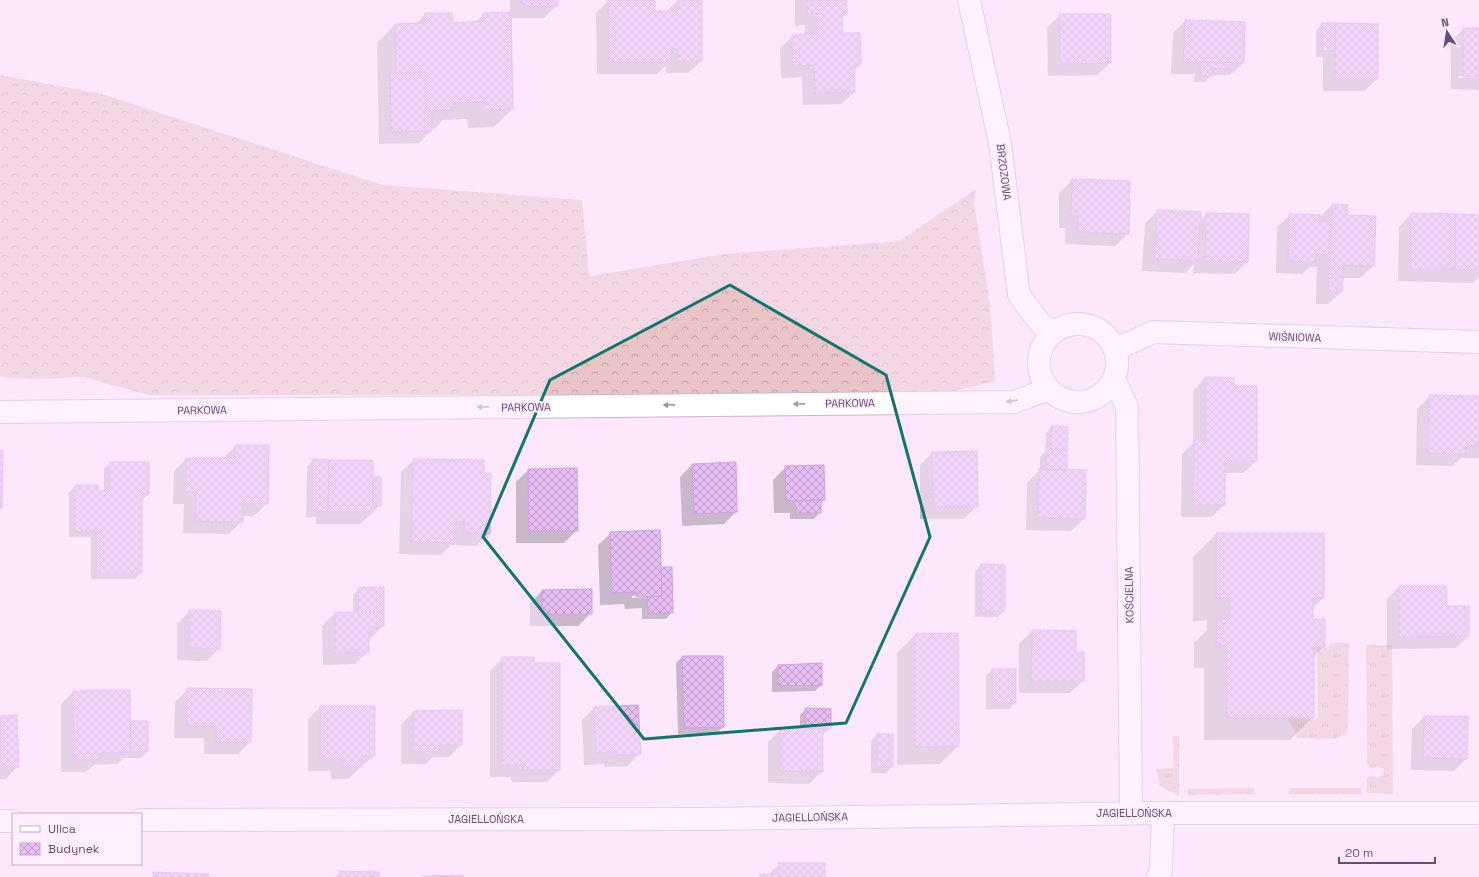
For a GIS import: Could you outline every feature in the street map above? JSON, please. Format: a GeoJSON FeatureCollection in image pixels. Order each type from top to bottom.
{"type":"FeatureCollection","features":[{"type":"Feature","properties":{"kind":"street","name":"BRZOZOWA"},"geometry":{"type":"LineString","coordinates":[[969,0],[1000,143],[1019,295],[1039,322],[1053,333]]}},
{"type":"Feature","properties":{"kind":"street"},"geometry":{"type":"LineString","coordinates":[[1082,324],[1096,328],[1108,337],[1115,350],[1117,364],[1114,379],[1105,391],[1092,399],[1077,402],[1062,398],[1049,389],[1041,375],[1039,360],[1044,345],[1053,333],[1067,326],[1082,324]]}},
{"type":"Feature","properties":{"kind":"street","name":"WIŚNIOWA"},"geometry":{"type":"LineString","coordinates":[[1115,350],[1154,332],[1479,342]]}},
{"type":"Feature","properties":{"kind":"street","name":"KOŚCIELNA"},"geometry":{"type":"LineString","coordinates":[[1114,379],[1127,406],[1131,813]]}},
{"type":"Feature","properties":{"kind":"street","name":"PARKOWA"},"geometry":{"type":"LineString","coordinates":[[0,412],[1014,402],[1049,389]]}},
{"type":"Feature","properties":{"kind":"street","name":"JAGIELLOŃSKA"},"geometry":{"type":"LineString","coordinates":[[142,820],[706,818],[1131,813],[1479,813]]}},
{"type":"Feature","properties":{"kind":"street"},"geometry":{"type":"LineString","coordinates":[[1158,877],[1161,870],[1163,813]]}},
{"type":"Feature","properties":{"kind":"street"},"geometry":{"type":"LineString","coordinates":[[0,821],[12,821]]}},
{"type":"Feature","properties":{"kind":"highlighted area"},"geometry":{"type":"Polygon","coordinates":[[[730,285],[886,375],[930,537],[846,723],[644,739],[483,537],[550,380],[730,285]]]}},
{"type":"Feature","properties":{"kind":"green space"},"geometry":{"type":"Polygon","coordinates":[[[0,75],[102,94],[382,185],[582,200],[589,276],[725,254],[900,241],[976,189],[974,203],[990,305],[995,381],[939,395],[149,395],[84,377],[30,379],[0,377],[0,75]]]}},
{"type":"Feature","properties":{"kind":"green space"},"geometry":{"type":"Polygon","coordinates":[[[1330,643],[1349,643],[1348,728],[1345,733],[1336,739],[1298,738],[1287,718],[1318,719],[1317,647],[1330,647],[1330,643]]]}},
{"type":"Feature","properties":{"kind":"green space"},"geometry":{"type":"Polygon","coordinates":[[[1366,645],[1392,645],[1393,794],[1367,793],[1367,778],[1372,775],[1378,779],[1383,775],[1384,769],[1377,766],[1372,768],[1367,766],[1366,645]]]}},
{"type":"Feature","properties":{"kind":"green space"},"geometry":{"type":"Polygon","coordinates":[[[1173,736],[1179,736],[1179,796],[1160,786],[1156,769],[1174,768],[1173,736]]]}},
{"type":"Feature","properties":{"kind":"green space"},"geometry":{"type":"Polygon","coordinates":[[[1254,788],[1254,794],[1188,795],[1187,789],[1254,788]]]}},
{"type":"Feature","properties":{"kind":"green space"},"geometry":{"type":"Polygon","coordinates":[[[1289,788],[1361,788],[1361,794],[1289,794],[1289,788]]]}},
{"type":"Feature","properties":{"kind":"building"},"geometry":{"type":"Polygon","coordinates":[[[522,0],[558,0],[558,6],[522,6],[522,0]]]}},
{"type":"Feature","properties":{"kind":"building"},"geometry":{"type":"Polygon","coordinates":[[[608,0],[655,0],[655,11],[678,11],[678,0],[702,0],[702,61],[678,61],[678,49],[671,49],[671,62],[609,62],[608,0]]]}},
{"type":"Feature","properties":{"kind":"building"},"geometry":{"type":"Polygon","coordinates":[[[807,0],[846,0],[847,14],[842,14],[843,33],[860,33],[861,64],[854,65],[855,92],[815,93],[814,65],[793,66],[792,35],[817,34],[817,13],[807,14],[807,0]]]}},
{"type":"Feature","properties":{"kind":"building"},"geometry":{"type":"Polygon","coordinates":[[[511,12],[513,109],[485,110],[485,102],[454,103],[454,110],[426,111],[426,72],[396,73],[395,24],[425,23],[425,13],[452,13],[453,23],[484,21],[483,13],[511,12]]]}},
{"type":"Feature","properties":{"kind":"building"},"geometry":{"type":"Polygon","coordinates":[[[1059,14],[1111,14],[1111,63],[1060,64],[1059,14]]]}},
{"type":"Feature","properties":{"kind":"building"},"geometry":{"type":"Polygon","coordinates":[[[1185,20],[1245,22],[1244,63],[1183,62],[1185,20]]]}},
{"type":"Feature","properties":{"kind":"building"},"geometry":{"type":"Polygon","coordinates":[[[1322,23],[1335,23],[1335,51],[1322,51],[1322,23]]]}},
{"type":"Feature","properties":{"kind":"building"},"geometry":{"type":"Polygon","coordinates":[[[1335,23],[1378,24],[1378,79],[1335,79],[1335,23]]]}},
{"type":"Feature","properties":{"kind":"building"},"geometry":{"type":"Polygon","coordinates":[[[1463,28],[1479,28],[1479,77],[1463,77],[1463,28]]]}},
{"type":"Feature","properties":{"kind":"building"},"geometry":{"type":"Polygon","coordinates":[[[1200,62],[1237,63],[1236,69],[1212,68],[1212,76],[1200,76],[1200,62]]]}},
{"type":"Feature","properties":{"kind":"building"},"geometry":{"type":"Polygon","coordinates":[[[426,72],[426,111],[432,111],[432,131],[391,132],[390,73],[426,72]]]}},
{"type":"Feature","properties":{"kind":"building"},"geometry":{"type":"Polygon","coordinates":[[[1072,179],[1130,181],[1129,234],[1077,232],[1078,216],[1071,216],[1072,179]]]}},
{"type":"Feature","properties":{"kind":"building"},"geometry":{"type":"Polygon","coordinates":[[[1332,204],[1348,205],[1348,215],[1376,216],[1374,266],[1343,265],[1342,292],[1328,292],[1332,204]]]}},
{"type":"Feature","properties":{"kind":"building"},"geometry":{"type":"Polygon","coordinates":[[[1157,210],[1201,212],[1198,261],[1154,259],[1157,210]]]}},
{"type":"Feature","properties":{"kind":"building"},"geometry":{"type":"Polygon","coordinates":[[[1206,213],[1249,214],[1248,262],[1205,261],[1206,213]]]}},
{"type":"Feature","properties":{"kind":"building"},"geometry":{"type":"Polygon","coordinates":[[[1411,213],[1455,214],[1455,269],[1410,269],[1411,213]]]}},
{"type":"Feature","properties":{"kind":"building"},"geometry":{"type":"Polygon","coordinates":[[[1289,214],[1320,215],[1320,221],[1331,221],[1329,255],[1316,254],[1315,262],[1288,261],[1289,214]]]}},
{"type":"Feature","properties":{"kind":"building"},"geometry":{"type":"Polygon","coordinates":[[[1455,214],[1479,215],[1479,270],[1455,269],[1455,214]]]}},
{"type":"Feature","properties":{"kind":"building"},"geometry":{"type":"Polygon","coordinates":[[[1205,377],[1234,378],[1234,386],[1257,386],[1257,461],[1225,461],[1225,505],[1193,505],[1194,440],[1205,440],[1205,377]]]}},
{"type":"Feature","properties":{"kind":"building"},"geometry":{"type":"Polygon","coordinates":[[[1429,395],[1479,396],[1479,446],[1466,445],[1465,454],[1428,453],[1429,395]]]}},
{"type":"Feature","properties":{"kind":"building"},"geometry":{"type":"Polygon","coordinates":[[[1051,426],[1068,427],[1067,450],[1051,450],[1051,426]]]}},
{"type":"Feature","properties":{"kind":"building"},"geometry":{"type":"Polygon","coordinates":[[[235,445],[269,445],[268,504],[243,504],[243,522],[195,521],[196,492],[185,492],[186,458],[235,458],[235,445]]]}},
{"type":"Feature","properties":{"kind":"building"},"geometry":{"type":"Polygon","coordinates":[[[1046,450],[1067,450],[1067,470],[1046,469],[1046,450]]]}},
{"type":"Feature","properties":{"kind":"building"},"geometry":{"type":"Polygon","coordinates":[[[0,451],[3,451],[2,508],[0,508],[0,451]]]}},
{"type":"Feature","properties":{"kind":"building"},"geometry":{"type":"Polygon","coordinates":[[[977,451],[978,507],[933,507],[932,452],[977,451]]]}},
{"type":"Feature","properties":{"kind":"building"},"geometry":{"type":"Polygon","coordinates":[[[312,459],[329,460],[328,512],[312,511],[312,459]]]}},
{"type":"Feature","properties":{"kind":"building"},"geometry":{"type":"Polygon","coordinates":[[[413,459],[484,460],[484,473],[491,473],[490,534],[464,533],[464,522],[455,522],[454,543],[411,542],[413,459]]]}},
{"type":"Feature","properties":{"kind":"building"},"geometry":{"type":"Polygon","coordinates":[[[329,460],[373,460],[373,512],[328,512],[329,460]]]}},
{"type":"Feature","properties":{"kind":"building"},"geometry":{"type":"Polygon","coordinates":[[[109,462],[149,462],[149,494],[142,494],[142,573],[96,573],[96,531],[75,532],[75,485],[98,485],[98,491],[109,491],[109,462]]]}},
{"type":"Feature","properties":{"kind":"building"},"geometry":{"type":"Polygon","coordinates":[[[736,462],[737,512],[694,514],[692,464],[736,462]]]}},
{"type":"Feature","properties":{"kind":"building"},"geometry":{"type":"Polygon","coordinates":[[[824,465],[825,500],[786,501],[785,466],[824,465]]]}},
{"type":"Feature","properties":{"kind":"building"},"geometry":{"type":"Polygon","coordinates":[[[577,468],[578,531],[529,531],[528,469],[577,468]]]}},
{"type":"Feature","properties":{"kind":"building"},"geometry":{"type":"Polygon","coordinates":[[[1039,469],[1086,470],[1085,519],[1038,518],[1039,469]]]}},
{"type":"Feature","properties":{"kind":"building"},"geometry":{"type":"Polygon","coordinates":[[[373,477],[381,477],[381,506],[373,505],[373,477]]]}},
{"type":"Feature","properties":{"kind":"building"},"geometry":{"type":"Polygon","coordinates":[[[821,500],[821,513],[796,513],[795,501],[821,500]]]}},
{"type":"Feature","properties":{"kind":"building"},"geometry":{"type":"Polygon","coordinates":[[[660,530],[662,596],[637,597],[637,592],[612,593],[610,532],[660,530]]]}},
{"type":"Feature","properties":{"kind":"building"},"geometry":{"type":"Polygon","coordinates":[[[1216,533],[1324,533],[1324,598],[1313,598],[1313,619],[1325,619],[1325,647],[1314,647],[1314,718],[1227,718],[1226,646],[1216,646],[1217,619],[1229,619],[1229,598],[1216,598],[1216,533]]]}},
{"type":"Feature","properties":{"kind":"building"},"geometry":{"type":"Polygon","coordinates":[[[981,564],[1005,565],[1005,611],[981,612],[981,564]]]}},
{"type":"Feature","properties":{"kind":"building"},"geometry":{"type":"Polygon","coordinates":[[[661,567],[672,567],[673,613],[648,613],[647,597],[662,596],[661,567]]]}},
{"type":"Feature","properties":{"kind":"building"},"geometry":{"type":"Polygon","coordinates":[[[1399,586],[1446,586],[1447,606],[1469,606],[1469,636],[1399,637],[1399,586]]]}},
{"type":"Feature","properties":{"kind":"building"},"geometry":{"type":"Polygon","coordinates":[[[384,587],[384,612],[359,612],[358,588],[384,587]]]}},
{"type":"Feature","properties":{"kind":"building"},"geometry":{"type":"Polygon","coordinates":[[[592,589],[592,614],[542,614],[542,590],[592,589]]]}},
{"type":"Feature","properties":{"kind":"building"},"geometry":{"type":"Polygon","coordinates":[[[189,610],[221,611],[220,649],[189,648],[189,610]]]}},
{"type":"Feature","properties":{"kind":"building"},"geometry":{"type":"Polygon","coordinates":[[[335,612],[384,612],[384,626],[369,627],[369,652],[335,653],[335,612]]]}},
{"type":"Feature","properties":{"kind":"building"},"geometry":{"type":"Polygon","coordinates":[[[1032,630],[1076,631],[1076,652],[1084,652],[1084,681],[1031,681],[1032,630]]]}},
{"type":"Feature","properties":{"kind":"building"},"geometry":{"type":"Polygon","coordinates":[[[958,633],[959,746],[915,747],[915,634],[958,633]]]}},
{"type":"Feature","properties":{"kind":"building"},"geometry":{"type":"Polygon","coordinates":[[[682,656],[723,656],[724,727],[684,728],[682,656]]]}},
{"type":"Feature","properties":{"kind":"building"},"geometry":{"type":"Polygon","coordinates":[[[502,657],[534,657],[534,663],[560,663],[560,770],[524,770],[524,765],[502,765],[502,657]]]}},
{"type":"Feature","properties":{"kind":"building"},"geometry":{"type":"Polygon","coordinates":[[[822,663],[822,685],[778,686],[778,665],[822,663]]]}},
{"type":"Feature","properties":{"kind":"building"},"geometry":{"type":"Polygon","coordinates":[[[992,669],[1016,669],[1016,703],[992,703],[992,669]]]}},
{"type":"Feature","properties":{"kind":"building"},"geometry":{"type":"Polygon","coordinates":[[[187,688],[252,689],[251,742],[216,742],[216,726],[186,726],[187,688]]]}},
{"type":"Feature","properties":{"kind":"building"},"geometry":{"type":"Polygon","coordinates":[[[130,690],[131,752],[99,753],[99,760],[74,760],[73,691],[130,690]]]}},
{"type":"Feature","properties":{"kind":"building"},"geometry":{"type":"Polygon","coordinates":[[[638,705],[641,754],[617,755],[617,752],[596,753],[594,707],[638,705]]]}},
{"type":"Feature","properties":{"kind":"building"},"geometry":{"type":"Polygon","coordinates":[[[320,706],[375,706],[375,756],[361,756],[361,767],[343,767],[343,759],[320,759],[320,706]]]}},
{"type":"Feature","properties":{"kind":"building"},"geometry":{"type":"Polygon","coordinates":[[[805,708],[831,709],[831,729],[805,729],[805,708]]]}},
{"type":"Feature","properties":{"kind":"building"},"geometry":{"type":"Polygon","coordinates":[[[462,710],[462,745],[439,745],[439,752],[413,752],[413,711],[462,710]]]}},
{"type":"Feature","properties":{"kind":"building"},"geometry":{"type":"Polygon","coordinates":[[[17,715],[19,767],[0,767],[0,716],[17,715]]]}},
{"type":"Feature","properties":{"kind":"building"},"geometry":{"type":"Polygon","coordinates":[[[1424,716],[1468,716],[1467,759],[1423,758],[1424,716]]]}},
{"type":"Feature","properties":{"kind":"building"},"geometry":{"type":"Polygon","coordinates":[[[131,721],[148,721],[148,752],[131,752],[131,721]]]}},
{"type":"Feature","properties":{"kind":"building"},"geometry":{"type":"Polygon","coordinates":[[[780,728],[823,729],[823,772],[780,771],[780,728]]]}},
{"type":"Feature","properties":{"kind":"building"},"geometry":{"type":"Polygon","coordinates":[[[877,734],[893,734],[893,767],[877,767],[877,734]]]}},
{"type":"Feature","properties":{"kind":"building"},"geometry":{"type":"Polygon","coordinates":[[[779,863],[825,863],[825,877],[779,877],[779,863]]]}},
{"type":"Feature","properties":{"kind":"building"},"geometry":{"type":"Polygon","coordinates":[[[340,871],[379,872],[379,877],[340,877],[340,871]]]}},
{"type":"Feature","properties":{"kind":"building"},"geometry":{"type":"Polygon","coordinates":[[[153,872],[209,874],[209,877],[153,877],[153,872]]]}},
{"type":"Feature","properties":{"kind":"building"},"geometry":{"type":"Polygon","coordinates":[[[760,874],[779,874],[779,877],[760,877],[760,874]]]}},
{"type":"Feature","properties":{"kind":"building"},"geometry":{"type":"Polygon","coordinates":[[[463,875],[463,877],[423,877],[423,876],[463,875]]]}}]}
